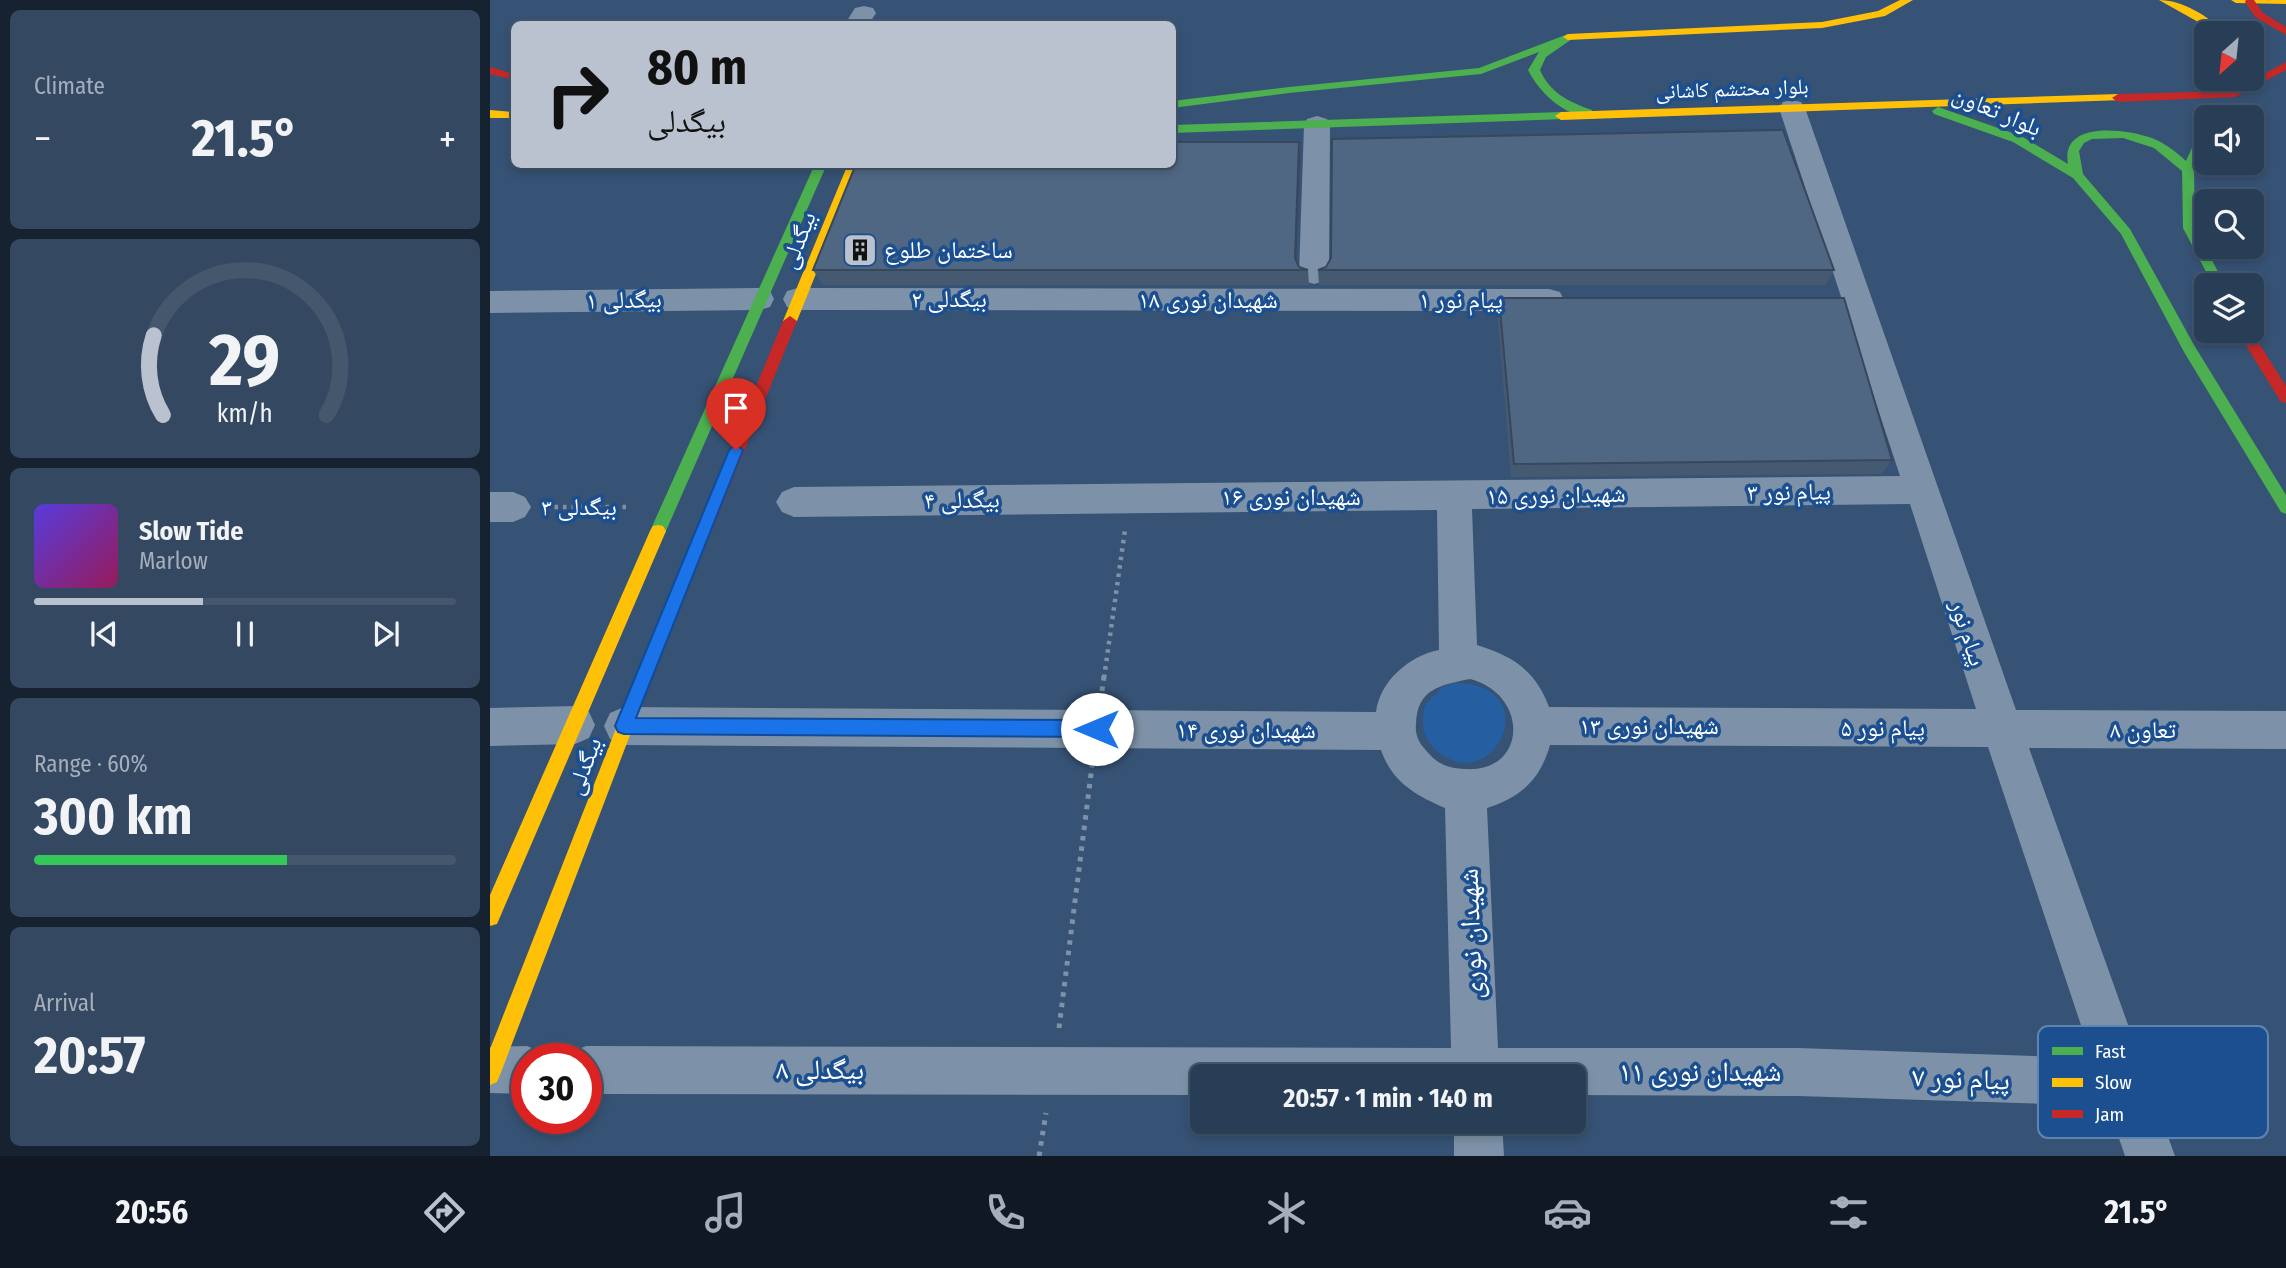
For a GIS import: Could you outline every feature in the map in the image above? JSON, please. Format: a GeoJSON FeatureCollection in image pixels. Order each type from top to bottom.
{"type":"FeatureCollection","features":[{"type":"Feature","properties":{"kind":"main road"},"geometry":{"type":"LineString","coordinates":[[1176,105],[1289,90],[1480,71],[1566,37],[1822,25],[1881,14],[1908,0]]}},
{"type":"Feature","properties":{"kind":"main road"},"geometry":{"type":"LineString","coordinates":[[2164,0],[2204,21]]}},
{"type":"Feature","properties":{"kind":"main road"},"geometry":{"type":"LineString","coordinates":[[2243,1],[2286,1]]}},
{"type":"Feature","properties":{"kind":"main road"},"geometry":{"type":"LineString","coordinates":[[2243,1],[2286,32]]}},
{"type":"Feature","properties":{"kind":"main road"},"geometry":{"type":"LineString","coordinates":[[1566,37],[1542,55],[1534,70],[1538,85],[1551,97],[1591,114]]}},
{"type":"Feature","properties":{"kind":"main road","name":"بلوار محتشم کاشانی"},"geometry":{"type":"LineString","coordinates":[[1176,129],[1920,104],[2224,98],[2286,65]]}},
{"type":"Feature","properties":{"kind":"main road"},"geometry":{"type":"LineString","coordinates":[[490,70],[511,75]]}},
{"type":"Feature","properties":{"kind":"main road"},"geometry":{"type":"LineString","coordinates":[[1289,90],[1272,99],[1266,108],[1269,116],[1305,125]]}},
{"type":"Feature","properties":{"kind":"main road"},"geometry":{"type":"LineString","coordinates":[[2224,98],[2233,91]]}},
{"type":"Feature","properties":{"kind":"main road","name":"بلوار تعاون"},"geometry":{"type":"LineString","coordinates":[[1920,104],[2017,139],[2077,175],[2126,232],[2189,348],[2286,508]]}},
{"type":"Feature","properties":{"kind":"main road"},"geometry":{"type":"LineString","coordinates":[[490,114],[511,115]]}},
{"type":"Feature","properties":{"kind":"main road"},"geometry":{"type":"LineString","coordinates":[[2077,175],[2071,162],[2071,151],[2078,142],[2106,133],[2144,139],[2162,147],[2188,170]]}},
{"type":"Feature","properties":{"kind":"main road"},"geometry":{"type":"LineString","coordinates":[[2194,157],[2188,170],[2189,228],[2213,273]]}},
{"type":"Feature","properties":{"kind":"main road","name":"بیگدلی"},"geometry":{"type":"LineString","coordinates":[[503,1072],[599,726],[668,507],[819,168]]}},
{"type":"Feature","properties":{"kind":"main road","name":"بیگدلی"},"geometry":{"type":"LineString","coordinates":[[490,917],[599,726],[798,299],[852,168]]}},
{"type":"Feature","properties":{"kind":"main road"},"geometry":{"type":"LineString","coordinates":[[799,173],[808,192]]}},
{"type":"Feature","properties":{"kind":"main road"},"geometry":{"type":"LineString","coordinates":[[2252,343],[2286,398]]}},
{"type":"Feature","properties":{"kind":"street","name":"پیام نور"},"geometry":{"type":"LineString","coordinates":[[1791,108],[1845,299],[1921,490],[2000,729],[2103,1026]]}},
{"type":"Feature","properties":{"kind":"street"},"geometry":{"type":"LineString","coordinates":[[1305,125],[1314,286]]}},
{"type":"Feature","properties":{"kind":"street","name":"شهیدان نوری ۱۸"},"geometry":{"type":"LineString","coordinates":[[1100,300],[1314,286]]}},
{"type":"Feature","properties":{"kind":"street","name":"پیام نور ۱"},"geometry":{"type":"LineString","coordinates":[[1314,286],[1582,300]]}},
{"type":"Feature","properties":{"kind":"street","name":"بیگدلی ۱"},"geometry":{"type":"LineString","coordinates":[[490,302],[759,299]]}},
{"type":"Feature","properties":{"kind":"street","name":"بیگدلی ۲"},"geometry":{"type":"LineString","coordinates":[[798,299],[1100,300]]}},
{"type":"Feature","properties":{"kind":"street","name":"پیام نور ۳"},"geometry":{"type":"LineString","coordinates":[[1657,494],[1921,490]]}},
{"type":"Feature","properties":{"kind":"street","name":"شهیدان نوری ۱۵"},"geometry":{"type":"LineString","coordinates":[[1454,496],[1657,494]]}},
{"type":"Feature","properties":{"kind":"street"},"geometry":{"type":"LineString","coordinates":[[1454,496],[1458,662]]}},
{"type":"Feature","properties":{"kind":"street","name":"شهیدان نوری ۱۶"},"geometry":{"type":"LineString","coordinates":[[1129,498],[1454,496]]}},
{"type":"Feature","properties":{"kind":"street","name":"بیگدلی ۴"},"geometry":{"type":"LineString","coordinates":[[794,502],[1129,498]]}},
{"type":"Feature","properties":{"kind":"street"},"geometry":{"type":"LineString","coordinates":[[1470,661],[1492,667],[1511,680],[1526,697],[1533,726],[1533,740],[1524,761],[1510,777],[1488,788],[1465,791],[1442,787],[1422,776],[1406,760],[1396,740],[1394,719],[1400,698],[1411,681],[1427,669],[1470,661]]}},
{"type":"Feature","properties":{"kind":"street","name":"شهیدان نوری ۱۳"},"geometry":{"type":"LineString","coordinates":[[1533,726],[1766,727]]}},
{"type":"Feature","properties":{"kind":"street","name":"شهیدان نوری ۱۴"},"geometry":{"type":"LineString","coordinates":[[490,727],[1395,731]]}},
{"type":"Feature","properties":{"kind":"street","name":"پیام نور ۵"},"geometry":{"type":"LineString","coordinates":[[1766,727],[2000,729]]}},
{"type":"Feature","properties":{"kind":"street","name":"تعاون ۸"},"geometry":{"type":"LineString","coordinates":[[2000,729],[2286,730]]}},
{"type":"Feature","properties":{"kind":"street","name":"شهیدان نوری"},"geometry":{"type":"LineString","coordinates":[[1465,791],[1476,1064]]}},
{"type":"Feature","properties":{"kind":"street","name":"بیگدلی ۸"},"geometry":{"type":"LineString","coordinates":[[602,1070],[1190,1070]]}},
{"type":"Feature","properties":{"kind":"street","name":"پیام نور ۷"},"geometry":{"type":"LineString","coordinates":[[1798,1072],[2038,1080]]}},
{"type":"Feature","properties":{"kind":"street","name":"شهیدان نوری ۱۱"},"geometry":{"type":"LineString","coordinates":[[1586,1073],[1798,1072]]}},
{"type":"Feature","properties":{"kind":"street"},"geometry":{"type":"LineString","coordinates":[[1478,1134],[1479,1156]]}},
{"type":"Feature","properties":{"kind":"street","name":"پیام نور"},"geometry":{"type":"LineString","coordinates":[[2143,1138],[2150,1156]]}},
{"type":"Feature","properties":{"kind":"path"},"geometry":{"type":"LineString","coordinates":[[1039,1156],[1054,1069],[1129,498]]}},
{"type":"Feature","properties":{"kind":"path","name":"بیگدلی ۳"},"geometry":{"type":"LineString","coordinates":[[502,507],[668,507]]}},
{"type":"Feature","properties":{"kind":"shaded area"},"geometry":{"type":"Polygon","coordinates":[[[1455,683],[1484,688],[1500,701],[1506,718],[1502,736],[1492,751],[1476,761],[1457,762],[1436,750],[1424,729],[1425,705],[1443,687],[1455,683]]]}},
{"type":"Feature","properties":{"kind":"building"},"geometry":{"type":"Polygon","coordinates":[[[1783,130],[1834,270],[1318,270],[1326,267],[1331,258],[1332,139],[1783,130]]]}},
{"type":"Feature","properties":{"kind":"building"},"geometry":{"type":"Polygon","coordinates":[[[1176,142],[1299,142],[1295,258],[1299,267],[1308,270],[813,270],[854,168],[1176,168],[1176,142]]]}},
{"type":"Feature","properties":{"kind":"building"},"geometry":{"type":"Polygon","coordinates":[[[1499,298],[1844,298],[1892,460],[1514,464],[1499,298]]]}},
{"type":"Feature","properties":{"kind":"traffic: fast"},"geometry":{"type":"LineString","coordinates":[[1176,104],[1481,71],[1568,37]]}},
{"type":"Feature","properties":{"kind":"traffic: fast"},"geometry":{"type":"LineString","coordinates":[[1564,38],[1542,55],[1534,70],[1543,86],[1555,98],[1588,113]]}},
{"type":"Feature","properties":{"kind":"traffic: fast"},"geometry":{"type":"LineString","coordinates":[[1938,111],[2017,139],[2077,175],[2126,232],[2189,348],[2286,508]]}},
{"type":"Feature","properties":{"kind":"traffic: fast"},"geometry":{"type":"LineString","coordinates":[[1176,129],[1561,116]]}},
{"type":"Feature","properties":{"kind":"traffic: fast"},"geometry":{"type":"LineString","coordinates":[[2077,175],[2072,158],[2074,148],[2089,136],[2100,134],[2123,135],[2158,145],[2188,170]]}},
{"type":"Feature","properties":{"kind":"traffic: fast"},"geometry":{"type":"LineString","coordinates":[[2194,157],[2188,170],[2189,228],[2213,273]]}},
{"type":"Feature","properties":{"kind":"traffic: fast"},"geometry":{"type":"LineString","coordinates":[[658,531],[819,168]]}},
{"type":"Feature","properties":{"kind":"traffic: slow"},"geometry":{"type":"LineString","coordinates":[[1568,37],[1822,25],[1881,14],[1908,0]]}},
{"type":"Feature","properties":{"kind":"traffic: slow"},"geometry":{"type":"LineString","coordinates":[[2164,0],[2204,21]]}},
{"type":"Feature","properties":{"kind":"traffic: slow"},"geometry":{"type":"LineString","coordinates":[[2236,0],[2286,1]]}},
{"type":"Feature","properties":{"kind":"traffic: slow"},"geometry":{"type":"LineString","coordinates":[[1561,116],[2118,98]]}},
{"type":"Feature","properties":{"kind":"traffic: slow"},"geometry":{"type":"LineString","coordinates":[[490,114],[511,115]]}},
{"type":"Feature","properties":{"kind":"traffic: slow"},"geometry":{"type":"LineString","coordinates":[[790,321],[852,168]]}},
{"type":"Feature","properties":{"kind":"traffic: slow"},"geometry":{"type":"LineString","coordinates":[[490,917],[658,531]]}},
{"type":"Feature","properties":{"kind":"traffic: slow"},"geometry":{"type":"LineString","coordinates":[[490,1075],[645,675]]}},
{"type":"Feature","properties":{"kind":"traffic: jam"},"geometry":{"type":"LineString","coordinates":[[2250,2],[2259,15],[2286,32]]}},
{"type":"Feature","properties":{"kind":"traffic: jam"},"geometry":{"type":"LineString","coordinates":[[2118,98],[2235,94],[2286,65]]}},
{"type":"Feature","properties":{"kind":"traffic: jam"},"geometry":{"type":"LineString","coordinates":[[490,70],[511,76]]}},
{"type":"Feature","properties":{"kind":"traffic: jam"},"geometry":{"type":"LineString","coordinates":[[645,675],[790,321]]}},
{"type":"Feature","properties":{"kind":"traffic: jam"},"geometry":{"type":"LineString","coordinates":[[2252,343],[2286,398]]}},
{"type":"Feature","properties":{"kind":"place","name":"ساختمان طلوع"},"geometry":{"type":"Point","coordinates":[860,250]}},
{"type":"Feature","properties":{"kind":"route"},"geometry":{"type":"LineString","coordinates":[[736,450],[624,726],[1097,729]]}}]}
